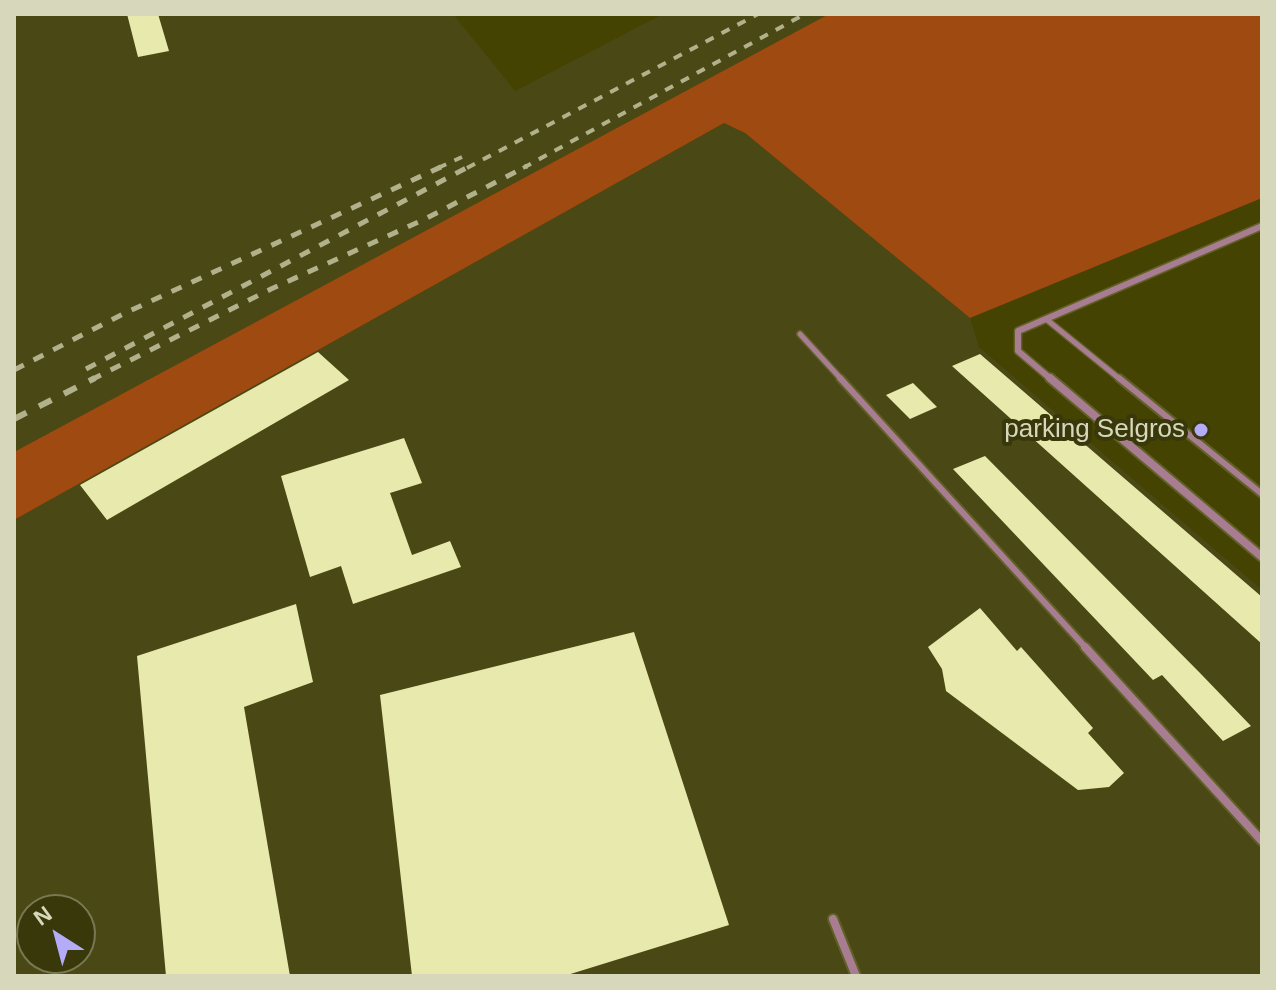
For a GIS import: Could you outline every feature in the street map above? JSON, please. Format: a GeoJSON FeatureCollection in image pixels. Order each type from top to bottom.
{"type":"FeatureCollection","features":[{"type":"Feature","properties":{"kind":"street"},"geometry":{"type":"LineString","coordinates":[[1262,226],[1018,331],[1018,351],[1262,557]]}},
{"type":"Feature","properties":{"kind":"lane"},"geometry":{"type":"LineString","coordinates":[[1046,319],[1262,494]]}},
{"type":"Feature","properties":{"kind":"lane"},"geometry":{"type":"LineString","coordinates":[[800,334],[1262,841]]}},
{"type":"Feature","properties":{"kind":"lane"},"geometry":{"type":"LineString","coordinates":[[833,919],[856,976]]}},
{"type":"Feature","properties":{"kind":"shaded area"},"geometry":{"type":"Polygon","coordinates":[[[14,14],[453,14],[515,91],[663,14],[829,14],[14,452],[14,14]]]}},
{"type":"Feature","properties":{"kind":"shaded area"},"geometry":{"type":"Polygon","coordinates":[[[829,14],[1262,14],[1262,198],[970,318],[745,133],[724,123],[14,520],[14,452],[829,14]]]}},
{"type":"Feature","properties":{"kind":"shaded area"},"geometry":{"type":"Polygon","coordinates":[[[724,123],[745,133],[970,318],[979,347],[1262,590],[1262,976],[14,976],[14,520],[724,123]]]}},
{"type":"Feature","properties":{"kind":"building"},"geometry":{"type":"Polygon","coordinates":[[[127,14],[158,14],[169,51],[138,57],[127,14]]]}},
{"type":"Feature","properties":{"kind":"building"},"geometry":{"type":"Polygon","coordinates":[[[318,352],[349,380],[107,520],[80,485],[318,352]]]}},
{"type":"Feature","properties":{"kind":"building"},"geometry":{"type":"Polygon","coordinates":[[[980,354],[1262,597],[1262,644],[952,366],[980,354]]]}},
{"type":"Feature","properties":{"kind":"building"},"geometry":{"type":"Polygon","coordinates":[[[913,383],[937,407],[910,419],[886,395],[913,383]]]}},
{"type":"Feature","properties":{"kind":"building"},"geometry":{"type":"Polygon","coordinates":[[[404,438],[422,483],[390,493],[412,555],[450,541],[461,567],[353,604],[341,566],[310,577],[281,476],[404,438]]]}},
{"type":"Feature","properties":{"kind":"building"},"geometry":{"type":"Polygon","coordinates":[[[985,456],[1251,726],[1223,741],[1162,675],[1153,680],[953,469],[985,456]]]}},
{"type":"Feature","properties":{"kind":"building"},"geometry":{"type":"Polygon","coordinates":[[[296,604],[313,682],[244,707],[290,976],[166,976],[137,656],[296,604]]]}},
{"type":"Feature","properties":{"kind":"building"},"geometry":{"type":"Polygon","coordinates":[[[980,608],[1017,651],[1021,647],[1093,728],[1088,733],[1124,773],[1109,787],[1078,790],[946,691],[942,669],[928,647],[980,608]]]}},
{"type":"Feature","properties":{"kind":"building"},"geometry":{"type":"Polygon","coordinates":[[[634,632],[729,925],[564,976],[412,976],[380,695],[634,632]]]}},
{"type":"Feature","properties":{"kind":"railway"},"geometry":{"type":"LineString","coordinates":[[467,168],[758,14]]}},
{"type":"Feature","properties":{"kind":"railway"},"geometry":{"type":"LineString","coordinates":[[523,168],[805,14]]}},
{"type":"Feature","properties":{"kind":"railway"},"geometry":{"type":"LineString","coordinates":[[438,168],[462,157]]}},
{"type":"Feature","properties":{"kind":"railway"},"geometry":{"type":"LineString","coordinates":[[14,370],[123,314],[443,166]]}},
{"type":"Feature","properties":{"kind":"railway"},"geometry":{"type":"LineString","coordinates":[[86,369],[470,166]]}},
{"type":"Feature","properties":{"kind":"railway"},"geometry":{"type":"LineString","coordinates":[[91,380],[271,289],[425,219],[527,166]]}},
{"type":"Feature","properties":{"kind":"railway"},"geometry":{"type":"LineString","coordinates":[[14,419],[95,378]]}},
{"type":"Feature","properties":{"kind":"place","name":"parking Selgros"},"geometry":{"type":"Point","coordinates":[1201,430]}}]}
